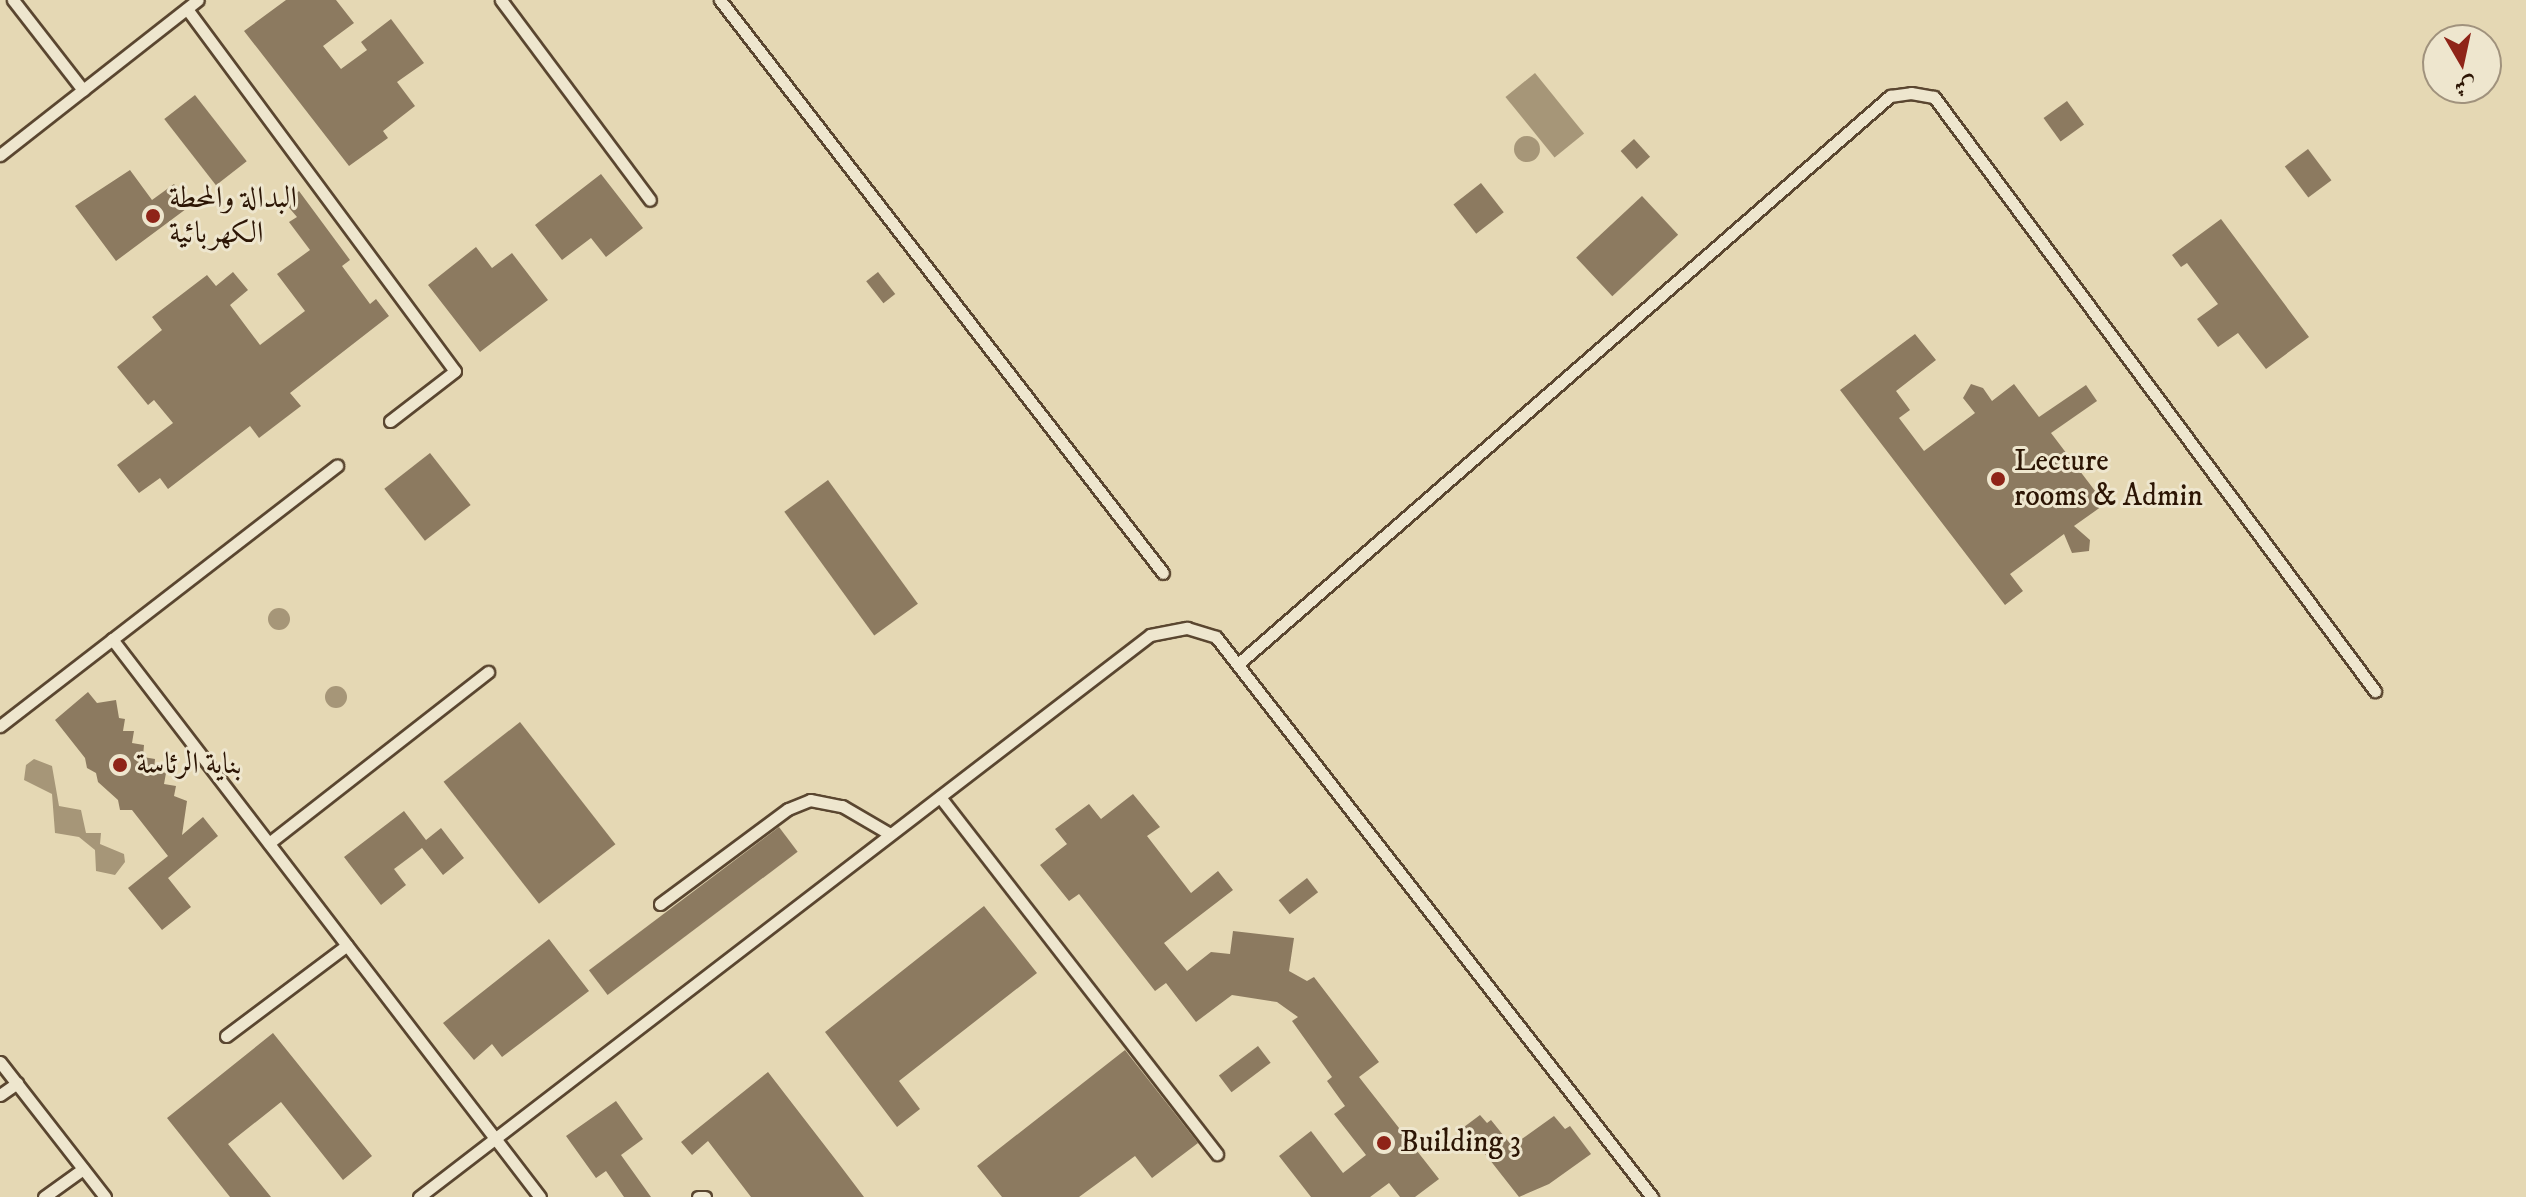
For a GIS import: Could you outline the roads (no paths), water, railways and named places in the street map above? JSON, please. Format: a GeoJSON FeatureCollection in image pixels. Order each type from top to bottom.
{"type":"FeatureCollection","features":[{"type":"Feature","properties":{"kind":"lane"},"geometry":{"type":"LineString","coordinates":[[13,0],[83,90]]}},
{"type":"Feature","properties":{"kind":"lane"},"geometry":{"type":"LineString","coordinates":[[0,155],[198,0]]}},
{"type":"Feature","properties":{"kind":"lane"},"geometry":{"type":"LineString","coordinates":[[501,0],[650,200]]}},
{"type":"Feature","properties":{"kind":"lane"},"geometry":{"type":"LineString","coordinates":[[720,0],[1163,573]]}},
{"type":"Feature","properties":{"kind":"lane"},"geometry":{"type":"LineString","coordinates":[[187,9],[455,371],[390,421]]}},
{"type":"Feature","properties":{"kind":"lane"},"geometry":{"type":"LineString","coordinates":[[1238,664],[1890,96],[1911,93],[1934,97],[2375,691]]}},
{"type":"Feature","properties":{"kind":"lane"},"geometry":{"type":"LineString","coordinates":[[0,726],[337,466]]}},
{"type":"Feature","properties":{"kind":"lane"},"geometry":{"type":"LineString","coordinates":[[419,1197],[1150,635],[1166,629],[1204,629],[1238,664],[1652,1197]]}},
{"type":"Feature","properties":{"kind":"lane"},"geometry":{"type":"LineString","coordinates":[[112,639],[540,1197]]}},
{"type":"Feature","properties":{"kind":"lane"},"geometry":{"type":"LineString","coordinates":[[269,843],[488,672]]}},
{"type":"Feature","properties":{"kind":"lane"},"geometry":{"type":"LineString","coordinates":[[940,797],[1217,1154]]}},
{"type":"Feature","properties":{"kind":"lane"},"geometry":{"type":"LineString","coordinates":[[660,904],[788,809],[810,800],[842,806],[890,834]]}},
{"type":"Feature","properties":{"kind":"lane"},"geometry":{"type":"LineString","coordinates":[[226,1036],[347,945]]}},
{"type":"Feature","properties":{"kind":"lane"},"geometry":{"type":"LineString","coordinates":[[0,1062],[105,1197]]}},
{"type":"Feature","properties":{"kind":"lane"},"geometry":{"type":"LineString","coordinates":[[0,1095],[17,1083]]}},
{"type":"Feature","properties":{"kind":"lane"},"geometry":{"type":"LineString","coordinates":[[44,1197],[83,1169]]}},
{"type":"Feature","properties":{"kind":"lane"},"geometry":{"type":"LineString","coordinates":[[698,1197],[705,1197]]}},
{"type":"Feature","properties":{"kind":"place","name":"البدالة والمحطة الكهربائية"},"geometry":{"type":"Point","coordinates":[153,216]}},
{"type":"Feature","properties":{"kind":"place","name":"Lecture rooms & Admin"},"geometry":{"type":"Point","coordinates":[1998,479]}},
{"type":"Feature","properties":{"kind":"place","name":"بناية الرئاسة"},"geometry":{"type":"Point","coordinates":[120,765]}},
{"type":"Feature","properties":{"kind":"place","name":"Building 3"},"geometry":{"type":"Point","coordinates":[1384,1143]}}]}
